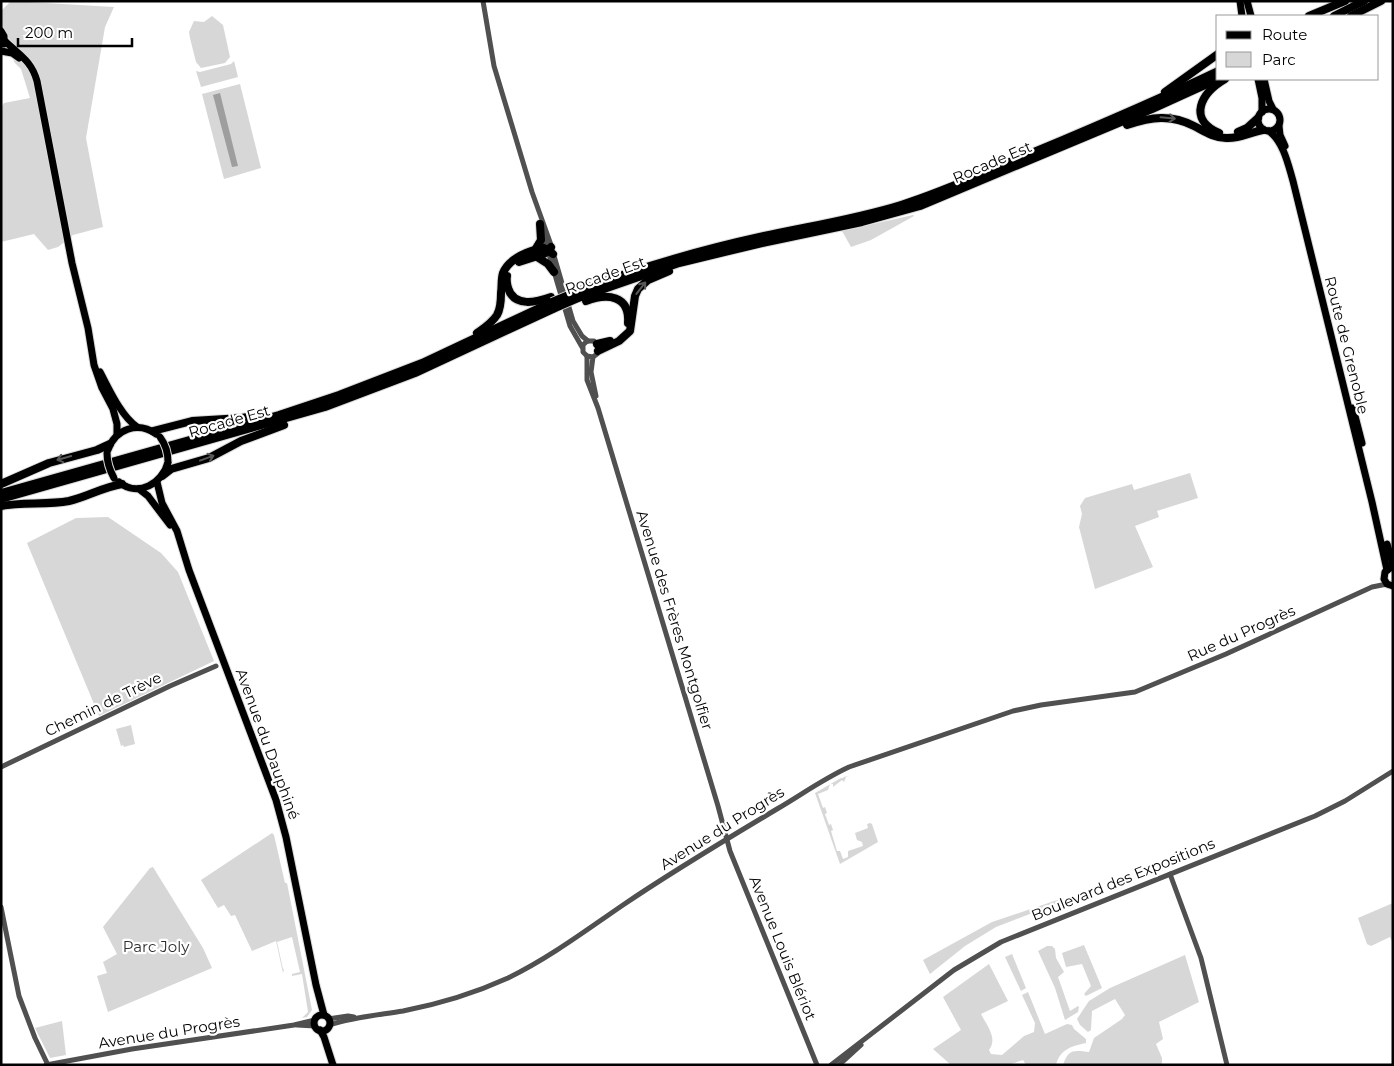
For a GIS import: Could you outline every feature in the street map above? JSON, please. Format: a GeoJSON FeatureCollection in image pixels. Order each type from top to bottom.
{"type":"FeatureCollection","features":[{"type":"Feature","properties":{"kind":"highway"},"geometry":{"type":"LineString","coordinates":[[1312,15],[1345,1]]}},
{"type":"Feature","properties":{"kind":"highway"},"geometry":{"type":"LineString","coordinates":[[1336,15],[1364,1]]}},
{"type":"Feature","properties":{"kind":"highway"},"geometry":{"type":"LineString","coordinates":[[1353,15],[1381,1]]}},
{"type":"Feature","properties":{"kind":"highway"},"geometry":{"type":"LineString","coordinates":[[1128,112],[1171,88],[1216,55]]}},
{"type":"Feature","properties":{"kind":"highway","name":"Rocade Est"},"geometry":{"type":"LineString","coordinates":[[1,493],[306,406],[394,375],[554,304],[634,271],[762,236],[867,214],[941,191],[1128,112],[1216,72]]}},
{"type":"Feature","properties":{"kind":"highway","name":"Rocade Est"},"geometry":{"type":"LineString","coordinates":[[577,295],[725,251],[862,222],[913,208],[947,196],[1216,80]]}},
{"type":"Feature","properties":{"kind":"highway"},"geometry":{"type":"LineString","coordinates":[[1222,80],[1213,86],[1203,98],[1202,118],[1207,125],[1219,133],[1234,133],[1247,128],[1260,115]]}},
{"type":"Feature","properties":{"kind":"highway"},"geometry":{"type":"LineString","coordinates":[[1091,135],[1157,117],[1180,120],[1216,137],[1232,138],[1266,130]]}},
{"type":"Feature","properties":{"kind":"highway"},"geometry":{"type":"LineString","coordinates":[[540,224],[540,240],[536,253],[516,264],[508,272],[506,281],[510,292],[517,300],[554,304]]}},
{"type":"Feature","properties":{"kind":"highway"},"geometry":{"type":"LineString","coordinates":[[462,344],[497,315],[501,304],[503,274],[507,266],[513,261],[551,250]]}},
{"type":"Feature","properties":{"kind":"highway"},"geometry":{"type":"LineString","coordinates":[[594,352],[619,341],[630,331],[635,296],[642,284],[659,275],[720,256],[725,251]]}},
{"type":"Feature","properties":{"kind":"highway"},"geometry":{"type":"LineString","coordinates":[[536,253],[554,272]]}},
{"type":"Feature","properties":{"kind":"highway"},"geometry":{"type":"LineString","coordinates":[[577,295],[594,298],[608,296],[619,300],[626,308],[628,324],[623,333],[594,352]]}},
{"type":"Feature","properties":{"kind":"highway","name":"Rocade Est"},"geometry":{"type":"LineString","coordinates":[[1,499],[325,407],[415,373],[475,345],[481,346],[554,304]]}},
{"type":"Feature","properties":{"kind":"highway"},"geometry":{"type":"LineString","coordinates":[[153,431],[192,421],[255,416],[300,405],[306,406]]}},
{"type":"Feature","properties":{"kind":"highway"},"geometry":{"type":"LineString","coordinates":[[160,479],[171,470],[209,458],[241,441],[319,412],[325,407]]}},
{"type":"Feature","properties":{"kind":"highway"},"geometry":{"type":"LineString","coordinates":[[1,484],[59,459],[91,452],[110,444]]}},
{"type":"Feature","properties":{"kind":"highway"},"geometry":{"type":"LineString","coordinates":[[1,506],[66,501],[81,498],[113,485],[122,484]]}},
{"type":"Feature","properties":{"kind":"main road"},"geometry":{"type":"LineString","coordinates":[[1240,1],[1242,15]]}},
{"type":"Feature","properties":{"kind":"main road"},"geometry":{"type":"LineString","coordinates":[[1247,1],[1251,15]]}},
{"type":"Feature","properties":{"kind":"main road"},"geometry":{"type":"LineString","coordinates":[[1,30],[5,41],[29,62],[35,72],[94,366],[102,388],[113,409],[117,424],[117,435]]}},
{"type":"Feature","properties":{"kind":"main road"},"geometry":{"type":"LineString","coordinates":[[5,41],[1,50],[12,53],[23,60],[32,73],[38,88]]}},
{"type":"Feature","properties":{"kind":"main road"},"geometry":{"type":"LineString","coordinates":[[1258,80],[1262,98],[1259,124],[1266,130],[1276,129],[1281,121],[1280,115],[1269,102],[1264,80]]}},
{"type":"Feature","properties":{"kind":"main road"},"geometry":{"type":"LineString","coordinates":[[1260,115],[1265,110],[1273,109]]}},
{"type":"Feature","properties":{"kind":"main road","name":"Route de Grenoble"},"geometry":{"type":"LineString","coordinates":[[1279,126],[1280,135],[1290,157],[1343,375],[1349,390],[1389,570]]}},
{"type":"Feature","properties":{"kind":"main road","name":"Route de Grenoble"},"geometry":{"type":"LineString","coordinates":[[1266,130],[1275,136],[1281,146],[1293,182],[1389,570]]}},
{"type":"Feature","properties":{"kind":"main road"},"geometry":{"type":"LineString","coordinates":[[92,350],[109,389],[130,423],[153,431],[165,444],[168,462],[160,479],[140,489],[130,488],[114,478],[107,462],[110,444],[117,435],[126,429],[137,427]]}},
{"type":"Feature","properties":{"kind":"main road","name":"Avenue du Dauphiné"},"geometry":{"type":"LineString","coordinates":[[160,479],[162,503],[177,530],[189,570],[276,800],[286,837],[322,1022],[333,1065]]}},
{"type":"Feature","properties":{"kind":"main road","name":"Avenue du Dauphiné"},"geometry":{"type":"LineString","coordinates":[[140,489],[148,496],[175,532],[182,547]]}},
{"type":"Feature","properties":{"kind":"main road"},"geometry":{"type":"LineString","coordinates":[[1389,570],[1391,587]]}},
{"type":"Feature","properties":{"kind":"street","name":"Avenue des Frères Montgolfier"},"geometry":{"type":"LineString","coordinates":[[483,1],[494,66],[532,192],[573,321],[582,336],[588,341]]}},
{"type":"Feature","properties":{"kind":"street","name":"Avenue des Frères Montgolfier"},"geometry":{"type":"LineString","coordinates":[[532,192],[540,224],[551,250],[554,272],[570,326],[582,347],[582,352],[594,352],[591,372],[598,408],[727,839]]}},
{"type":"Feature","properties":{"kind":"street"},"geometry":{"type":"LineString","coordinates":[[582,347],[588,341],[592,341],[594,352]]}},
{"type":"Feature","properties":{"kind":"street","name":"Rue du Progrès"},"geometry":{"type":"LineString","coordinates":[[1117,696],[1154,686],[1372,587],[1389,570]]}},
{"type":"Feature","properties":{"kind":"street","name":"Rue du Progrès"},"geometry":{"type":"LineString","coordinates":[[1372,587],[1391,587]]}},
{"type":"Feature","properties":{"kind":"street","name":"Chemin de Trève"},"geometry":{"type":"LineString","coordinates":[[1,767],[164,688],[216,666]]}},
{"type":"Feature","properties":{"kind":"street","name":"Avenue du Progrès"},"geometry":{"type":"LineString","coordinates":[[47,1065],[132,1049],[294,1025],[357,1018],[427,1006],[488,986],[537,962],[727,839],[827,778],[862,762],[1013,711],[1042,705],[1117,696]]}},
{"type":"Feature","properties":{"kind":"street","name":"Boulevard des Expositions"},"geometry":{"type":"LineString","coordinates":[[831,1065],[954,970],[1001,942],[1323,813],[1392,771]]}},
{"type":"Feature","properties":{"kind":"street","name":"Avenue Louis Blériot"},"geometry":{"type":"LineString","coordinates":[[727,839],[817,1065]]}},
{"type":"Feature","properties":{"kind":"street"},"geometry":{"type":"LineString","coordinates":[[1170,874],[1201,958],[1228,1065]]}},
{"type":"Feature","properties":{"kind":"street"},"geometry":{"type":"LineString","coordinates":[[1,907],[19,996],[47,1065]]}},
{"type":"Feature","properties":{"kind":"street","name":"Boulevard des Expositions"},"geometry":{"type":"LineString","coordinates":[[838,1065],[876,1030]]}},
{"type":"Feature","properties":{"kind":"green space"},"geometry":{"type":"Polygon","coordinates":[[[11,1],[114,7],[105,27],[86,138],[103,227],[73,235],[58,247],[48,250],[34,234],[1,242],[1,108],[4,103],[30,98],[21,69],[14,62],[10,41],[1,27],[1,11],[11,1]]]}},
{"type":"Feature","properties":{"kind":"green space"},"geometry":{"type":"Polygon","coordinates":[[[212,16],[223,25],[230,57],[225,63],[201,68],[196,62],[189,32],[194,21],[204,22],[212,16]]]}},
{"type":"Feature","properties":{"kind":"green space"},"geometry":{"type":"Polygon","coordinates":[[[234,61],[238,77],[201,87],[196,71],[200,72],[231,64],[234,61]]]}},
{"type":"Feature","properties":{"kind":"green space"},"geometry":{"type":"Polygon","coordinates":[[[240,84],[261,168],[224,179],[202,94],[240,84]]]}},
{"type":"Feature","properties":{"kind":"green space"},"geometry":{"type":"Polygon","coordinates":[[[913,215],[871,240],[851,247],[842,231],[913,215]]]}},
{"type":"Feature","properties":{"kind":"green space"},"geometry":{"type":"Polygon","coordinates":[[[1190,473],[1198,498],[1157,511],[1159,517],[1135,526],[1153,567],[1095,589],[1079,527],[1082,514],[1080,506],[1085,498],[1132,484],[1134,490],[1190,473]]]}},
{"type":"Feature","properties":{"kind":"green space"},"geometry":{"type":"Polygon","coordinates":[[[108,517],[161,553],[178,572],[214,661],[99,716],[27,543],[76,518],[108,517]]]}},
{"type":"Feature","properties":{"kind":"green space"},"geometry":{"type":"Polygon","coordinates":[[[131,725],[135,744],[121,746],[116,729],[131,725]]]}},
{"type":"Feature","properties":{"kind":"green space"},"geometry":{"type":"Polygon","coordinates":[[[850,776],[846,777],[844,782],[842,780],[833,787],[833,784],[831,784],[843,777],[850,776]]]}},
{"type":"Feature","properties":{"kind":"green space"},"geometry":{"type":"Polygon","coordinates":[[[830,784],[828,790],[818,794],[823,808],[825,807],[827,813],[825,814],[829,825],[831,824],[833,830],[831,831],[837,851],[840,851],[843,859],[848,857],[848,851],[863,846],[862,842],[857,840],[855,833],[868,828],[867,824],[872,824],[878,842],[840,864],[815,793],[830,784]]]}},
{"type":"Feature","properties":{"kind":"green space"},"geometry":{"type":"Polygon","coordinates":[[[272,833],[285,883],[287,883],[312,1010],[307,1017],[302,1018],[308,1012],[302,974],[292,976],[292,974],[300,972],[292,937],[277,942],[284,969],[283,973],[276,941],[252,951],[235,915],[231,916],[224,905],[218,908],[201,880],[272,833]]]}},
{"type":"Feature","properties":{"kind":"green space","name":"Parc Joly"},"geometry":{"type":"Polygon","coordinates":[[[153,867],[203,948],[212,968],[108,1012],[97,976],[107,973],[103,962],[117,954],[103,927],[150,868],[153,867]]]}},
{"type":"Feature","properties":{"kind":"green space"},"geometry":{"type":"Polygon","coordinates":[[[1063,898],[1064,901],[996,927],[965,946],[930,974],[923,960],[992,922],[1063,898]]]}},
{"type":"Feature","properties":{"kind":"green space"},"geometry":{"type":"Polygon","coordinates":[[[1393,903],[1393,944],[1390,937],[1371,946],[1367,944],[1358,918],[1393,903]]]}},
{"type":"Feature","properties":{"kind":"green space"},"geometry":{"type":"Polygon","coordinates":[[[1084,945],[1102,988],[1086,996],[1084,994],[1091,986],[1082,964],[1066,967],[1062,953],[1084,945]]]}},
{"type":"Feature","properties":{"kind":"green space"},"geometry":{"type":"Polygon","coordinates":[[[1047,946],[1052,946],[1055,949],[1056,958],[1064,972],[1058,977],[1070,1011],[1079,1007],[1078,1012],[1065,1020],[1055,988],[1038,951],[1047,946]]]}},
{"type":"Feature","properties":{"kind":"green space"},"geometry":{"type":"Polygon","coordinates":[[[1012,954],[1026,988],[1021,991],[1005,957],[1012,954]]]}},
{"type":"Feature","properties":{"kind":"green space"},"geometry":{"type":"Polygon","coordinates":[[[1185,955],[1199,1002],[1159,1022],[1163,1039],[1156,1044],[1162,1058],[1162,1065],[1063,1065],[1069,1053],[1089,1052],[1094,1038],[1125,1015],[1115,999],[1092,1011],[1091,1030],[1088,1032],[1080,1025],[1077,1019],[1089,1001],[1110,988],[1185,955]]]}},
{"type":"Feature","properties":{"kind":"green space"},"geometry":{"type":"Polygon","coordinates":[[[989,964],[1008,1001],[981,1014],[992,1036],[989,1050],[991,1054],[1002,1055],[1024,1036],[1034,1032],[1035,1023],[1022,995],[1028,992],[1045,1034],[1067,1024],[1072,1025],[1086,1039],[1086,1043],[1067,1049],[1060,1055],[1056,1065],[1026,1065],[1023,1060],[1008,1065],[951,1065],[933,1049],[961,1030],[943,997],[989,964]]]}},
{"type":"Feature","properties":{"kind":"green space"},"geometry":{"type":"Polygon","coordinates":[[[62,1021],[66,1055],[50,1058],[35,1028],[62,1021]]]}},
{"type":"Feature","properties":{"kind":"shaded area"},"geometry":{"type":"Polygon","coordinates":[[[220,93],[238,166],[232,167],[213,95],[220,93]]]}}]}
